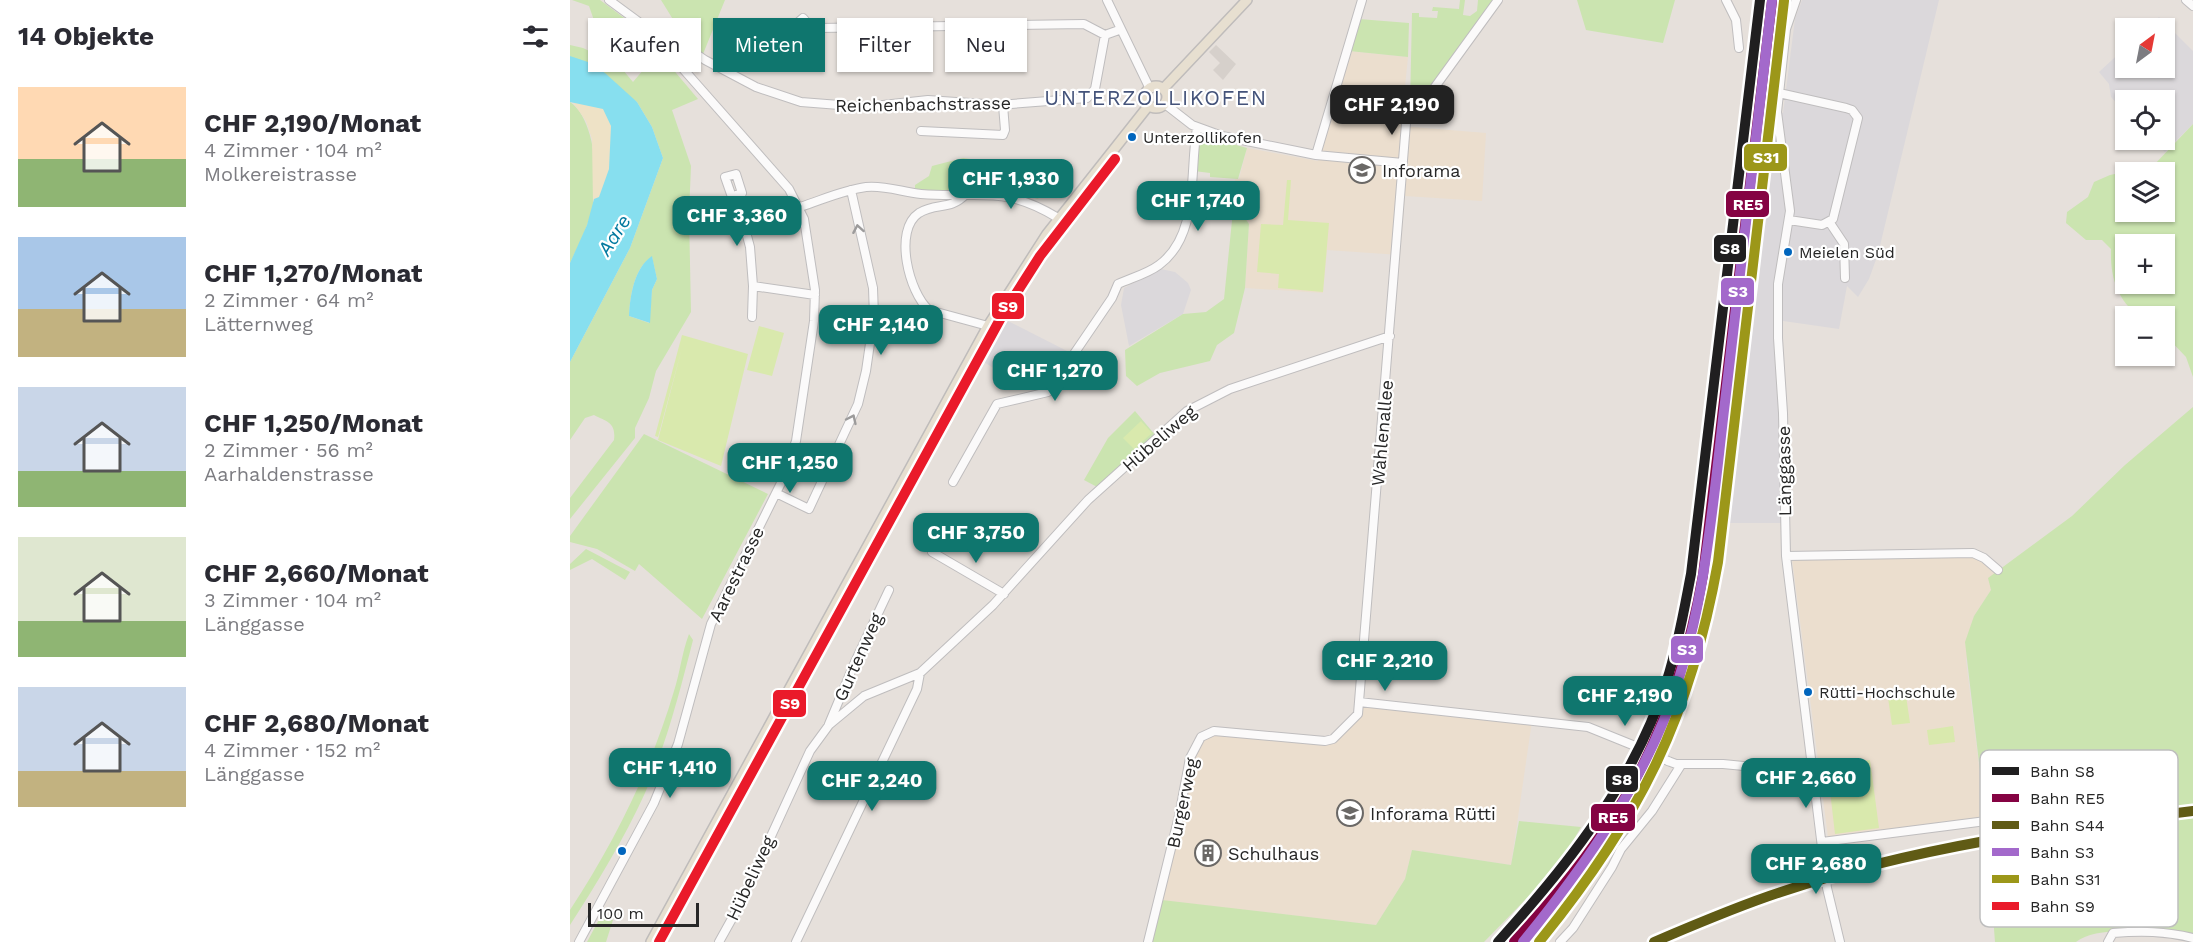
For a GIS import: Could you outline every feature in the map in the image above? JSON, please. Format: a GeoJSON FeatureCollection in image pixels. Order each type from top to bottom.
{"type":"FeatureCollection","features":[{"type":"Feature","properties":{"kind":"main road"},"geometry":{"type":"LineString","coordinates":[[1163,89],[1247,0]]}},
{"type":"Feature","properties":{"kind":"main road"},"geometry":{"type":"LineString","coordinates":[[1156,86],[1163,89],[1167,94],[1165,104],[1157,108],[1149,105],[1146,97],[1150,89],[1156,86]]}},
{"type":"Feature","properties":{"kind":"main road"},"geometry":{"type":"LineString","coordinates":[[651,942],[988,326],[1020,273],[1058,218],[1149,105]]}},
{"type":"Feature","properties":{"kind":"street"},"geometry":{"type":"LineString","coordinates":[[609,0],[633,18]]}},
{"type":"Feature","properties":{"kind":"street"},"geometry":{"type":"LineString","coordinates":[[1107,0],[1119,30],[1150,89]]}},
{"type":"Feature","properties":{"kind":"street"},"geometry":{"type":"LineString","coordinates":[[1316,155],[1362,0]]}},
{"type":"Feature","properties":{"kind":"street","name":"Wahlenallee"},"geometry":{"type":"LineString","coordinates":[[1359,702],[1407,111],[1424,102],[1498,0]]}},
{"type":"Feature","properties":{"kind":"street"},"geometry":{"type":"LineString","coordinates":[[1726,0],[1736,20],[1739,48]]}},
{"type":"Feature","properties":{"kind":"street","name":"Länggasse"},"geometry":{"type":"LineString","coordinates":[[1796,0],[1786,29],[1777,126],[1788,184],[1789,220],[1777,296],[1786,556],[1815,773],[1827,888],[1840,942]]}},
{"type":"Feature","properties":{"kind":"street"},"geometry":{"type":"LineString","coordinates":[[2186,0],[2193,6]]}},
{"type":"Feature","properties":{"kind":"street"},"geometry":{"type":"LineString","coordinates":[[825,27],[1084,24],[1105,35],[1119,30]]}},
{"type":"Feature","properties":{"kind":"street","name":"Reichenbachstrasse"},"geometry":{"type":"LineString","coordinates":[[701,58],[756,87],[801,102],[865,107],[928,100],[1003,105],[1084,99],[1092,94],[1105,35]]}},
{"type":"Feature","properties":{"kind":"street","name":"Aarestrasse"},"geometry":{"type":"LineString","coordinates":[[579,942],[654,803],[678,744],[711,624],[776,493],[797,434],[815,295],[810,252],[800,207],[774,169],[685,72]]}},
{"type":"Feature","properties":{"kind":"street"},"geometry":{"type":"LineString","coordinates":[[1779,93],[1846,108],[1852,110],[1858,118],[1838,208],[1830,223],[1822,225],[1789,220]]}},
{"type":"Feature","properties":{"kind":"street"},"geometry":{"type":"LineString","coordinates":[[1165,104],[1197,128],[1222,136],[1316,155],[1403,163]]}},
{"type":"Feature","properties":{"kind":"street"},"geometry":{"type":"LineString","coordinates":[[921,131],[1003,135],[1005,130],[1003,105]]}},
{"type":"Feature","properties":{"kind":"street"},"geometry":{"type":"LineString","coordinates":[[953,482],[997,404],[1048,392],[1112,298],[1118,285],[1160,265],[1178,246],[1187,224],[1197,128]]}},
{"type":"Feature","properties":{"kind":"street"},"geometry":{"type":"LineString","coordinates":[[800,207],[851,190],[873,187],[918,194],[984,194],[1022,200],[1058,218]]}},
{"type":"Feature","properties":{"kind":"street"},"geometry":{"type":"LineString","coordinates":[[776,493],[809,510],[858,404],[871,338],[874,305],[873,288],[851,190]]}},
{"type":"Feature","properties":{"kind":"street"},"geometry":{"type":"LineString","coordinates":[[966,194],[949,206],[926,209],[913,218],[906,232],[907,259],[921,304],[929,310],[988,326]]}},
{"type":"Feature","properties":{"kind":"street"},"geometry":{"type":"LineString","coordinates":[[736,195],[750,247],[753,286],[752,317]]}},
{"type":"Feature","properties":{"kind":"street"},"geometry":{"type":"LineString","coordinates":[[1830,223],[1845,244],[1845,278]]}},
{"type":"Feature","properties":{"kind":"street"},"geometry":{"type":"LineString","coordinates":[[753,286],[815,295]]}},
{"type":"Feature","properties":{"kind":"street","name":"Hübeliweg"},"geometry":{"type":"LineString","coordinates":[[719,942],[739,906],[810,751],[829,725],[864,696],[920,673],[1004,594],[1088,500],[1187,411],[1230,389],[1390,336]]}},
{"type":"Feature","properties":{"kind":"street"},"geometry":{"type":"LineString","coordinates":[[932,552],[1004,594]]}},
{"type":"Feature","properties":{"kind":"street"},"geometry":{"type":"LineString","coordinates":[[1786,556],[1973,554],[1984,558],[1998,570]]}},
{"type":"Feature","properties":{"kind":"street","name":"Gurtenweg"},"geometry":{"type":"LineString","coordinates":[[829,725],[855,662],[889,590]]}},
{"type":"Feature","properties":{"kind":"street"},"geometry":{"type":"LineString","coordinates":[[796,942],[917,689],[920,673]]}},
{"type":"Feature","properties":{"kind":"street"},"geometry":{"type":"LineString","coordinates":[[1359,702],[1588,727],[1681,765],[1723,764],[1815,773]]}},
{"type":"Feature","properties":{"kind":"street","name":"Burgerweg"},"geometry":{"type":"LineString","coordinates":[[1148,942],[1174,839],[1187,766],[1201,737],[1214,731],[1329,741],[1355,718],[1359,702]]}},
{"type":"Feature","properties":{"kind":"street"},"geometry":{"type":"LineString","coordinates":[[1560,942],[1573,928],[1621,849],[1652,811],[1681,765]]}},
{"type":"Feature","properties":{"kind":"street"},"geometry":{"type":"LineString","coordinates":[[1822,842],[1980,822]]}},
{"type":"Feature","properties":{"kind":"street"},"geometry":{"type":"LineString","coordinates":[[2108,942],[2112,933],[2148,931],[2168,931],[2193,938]]}},
{"type":"Feature","properties":{"kind":"shaded area"},"geometry":{"type":"Polygon","coordinates":[[[1802,0],[1939,0],[1878,254],[1869,279],[1858,297],[1847,286],[1839,329],[1776,320],[1782,480],[1781,523],[1726,523],[1749,342],[1772,124],[1774,112],[1783,113],[1795,19],[1802,0]]]}},
{"type":"Feature","properties":{"kind":"shaded area"},"geometry":{"type":"Polygon","coordinates":[[[2175,33],[2193,51],[2193,124],[2175,142],[2175,90],[2115,90],[2115,101],[2111,97],[2109,84],[2099,72],[2115,57],[2115,78],[2175,78],[2175,33]]]}},
{"type":"Feature","properties":{"kind":"shaded area"},"geometry":{"type":"Polygon","coordinates":[[[1216,45],[1236,64],[1223,80],[1213,70],[1220,63],[1209,52],[1216,45]]]}},
{"type":"Feature","properties":{"kind":"shaded area","name":"Inforama"},"geometry":{"type":"Polygon","coordinates":[[[1349,51],[1408,57],[1401,126],[1486,133],[1482,201],[1405,196],[1400,255],[1327,250],[1323,293],[1245,288],[1249,224],[1234,201],[1235,179],[1239,179],[1247,148],[1318,161],[1349,51]]]}},
{"type":"Feature","properties":{"kind":"shaded area"},"geometry":{"type":"Polygon","coordinates":[[[1161,269],[1175,272],[1188,283],[1191,290],[1183,314],[1129,346],[1121,305],[1124,288],[1161,269]]]}},
{"type":"Feature","properties":{"kind":"shaded area"},"geometry":{"type":"Polygon","coordinates":[[[1006,320],[1071,353],[1045,389],[1035,393],[982,361],[1006,320]]]}},
{"type":"Feature","properties":{"kind":"shaded area"},"geometry":{"type":"Polygon","coordinates":[[[1973,555],[1997,570],[1991,590],[1974,616],[1966,661],[1980,774],[1980,824],[1831,844],[1828,837],[1792,559],[1973,555]]]}},
{"type":"Feature","properties":{"kind":"shaded area","name":"Inforama Rütti"},"geometry":{"type":"Polygon","coordinates":[[[1359,702],[1532,721],[1511,865],[1412,850],[1405,879],[1376,925],[1158,900],[1187,766],[1204,734],[1325,741],[1355,719],[1359,702]]]}},
{"type":"Feature","properties":{"kind":"green space"},"geometry":{"type":"Polygon","coordinates":[[[572,0],[600,0],[624,18],[593,18],[589,6],[572,0]]]}},
{"type":"Feature","properties":{"kind":"green space"},"geometry":{"type":"Polygon","coordinates":[[[661,0],[725,0],[718,18],[713,18],[713,29],[703,54],[701,52],[701,18],[672,18],[661,0]]]}},
{"type":"Feature","properties":{"kind":"green space"},"geometry":{"type":"Polygon","coordinates":[[[1460,0],[1465,0],[1463,15],[1470,16],[1477,11],[1478,0],[1494,0],[1422,101],[1410,107],[1412,13],[1419,13],[1419,17],[1437,18],[1438,11],[1432,11],[1433,7],[1459,9],[1460,0]]]}},
{"type":"Feature","properties":{"kind":"green space"},"geometry":{"type":"Polygon","coordinates":[[[1577,0],[1675,0],[1663,43],[1586,30],[1577,0]]]}},
{"type":"Feature","properties":{"kind":"green space"},"geometry":{"type":"Polygon","coordinates":[[[1359,19],[1409,23],[1408,57],[1349,51],[1359,19]]]}},
{"type":"Feature","properties":{"kind":"green space"},"geometry":{"type":"Polygon","coordinates":[[[570,45],[588,50],[588,68],[570,56],[570,45]]]}},
{"type":"Feature","properties":{"kind":"green space"},"geometry":{"type":"Polygon","coordinates":[[[593,72],[625,72],[633,82],[641,72],[675,72],[698,99],[672,110],[691,166],[689,214],[691,312],[656,371],[649,398],[635,428],[635,438],[570,519],[570,498],[614,440],[614,430],[610,424],[594,415],[585,418],[570,440],[570,362],[630,248],[663,158],[652,127],[637,102],[593,72]],[[652,257],[637,275],[629,316],[649,323],[652,290],[657,279],[652,257]]]}},
{"type":"Feature","properties":{"kind":"green space"},"geometry":{"type":"Polygon","coordinates":[[[570,102],[585,121],[593,148],[596,177],[592,210],[570,263],[570,102]]]}},
{"type":"Feature","properties":{"kind":"green space"},"geometry":{"type":"Polygon","coordinates":[[[2193,124],[2193,377],[2186,357],[2175,345],[2175,306],[2128,306],[2120,294],[2175,294],[2175,234],[2115,234],[2115,282],[2111,249],[2102,240],[2086,240],[2066,223],[2067,212],[2088,197],[2094,182],[2115,174],[2115,222],[2175,222],[2175,162],[2157,162],[2168,150],[2175,150],[2175,143],[2193,124]]]}},
{"type":"Feature","properties":{"kind":"green space"},"geometry":{"type":"Polygon","coordinates":[[[1200,135],[1247,148],[1238,179],[1210,177],[1210,173],[1194,171],[1200,135]]]}},
{"type":"Feature","properties":{"kind":"green space"},"geometry":{"type":"Polygon","coordinates":[[[963,158],[1007,164],[1002,181],[1017,190],[1024,189],[1039,199],[1022,195],[1000,185],[996,189],[918,191],[915,189],[915,185],[929,176],[932,166],[963,158]]]}},
{"type":"Feature","properties":{"kind":"green space"},"geometry":{"type":"Polygon","coordinates":[[[1287,180],[1291,180],[1288,220],[1329,223],[1323,292],[1278,288],[1279,274],[1257,272],[1261,224],[1283,225],[1287,180]]]}},
{"type":"Feature","properties":{"kind":"green space"},"geometry":{"type":"Polygon","coordinates":[[[1234,201],[1249,224],[1245,288],[1234,333],[1217,345],[1210,361],[1160,373],[1137,386],[1126,376],[1125,350],[1183,314],[1206,312],[1224,299],[1234,201]]]}},
{"type":"Feature","properties":{"kind":"green space"},"geometry":{"type":"Polygon","coordinates":[[[759,326],[784,333],[772,376],[747,370],[759,326]]]}},
{"type":"Feature","properties":{"kind":"green space"},"geometry":{"type":"Polygon","coordinates":[[[682,335],[748,354],[721,466],[658,440],[682,348],[658,437],[655,436],[682,335]]]}},
{"type":"Feature","properties":{"kind":"green space"},"geometry":{"type":"Polygon","coordinates":[[[2193,407],[2193,938],[2150,932],[2116,931],[2086,936],[2076,942],[1995,942],[1994,927],[2178,927],[2178,750],[1980,750],[1980,771],[1965,642],[1974,616],[1991,590],[1988,578],[2072,516],[2125,465],[2193,407]]]}},
{"type":"Feature","properties":{"kind":"green space"},"geometry":{"type":"Polygon","coordinates":[[[1135,411],[1156,436],[1099,488],[1084,480],[1108,438],[1135,411]]]}},
{"type":"Feature","properties":{"kind":"green space"},"geometry":{"type":"Polygon","coordinates":[[[1141,421],[1152,433],[1134,449],[1123,438],[1141,421]]]}},
{"type":"Feature","properties":{"kind":"green space"},"geometry":{"type":"Polygon","coordinates":[[[644,434],[768,494],[702,619],[639,564],[635,571],[597,549],[570,542],[570,536],[644,434]]]}},
{"type":"Feature","properties":{"kind":"green space"},"geometry":{"type":"Polygon","coordinates":[[[586,549],[630,572],[625,580],[592,559],[570,570],[570,564],[586,549]]]}},
{"type":"Feature","properties":{"kind":"green space"},"geometry":{"type":"Polygon","coordinates":[[[689,634],[693,640],[672,718],[653,775],[619,844],[570,925],[570,910],[602,858],[643,777],[665,720],[689,634]]]}},
{"type":"Feature","properties":{"kind":"green space"},"geometry":{"type":"Polygon","coordinates":[[[1905,689],[1910,723],[1892,725],[1887,691],[1905,689]]]}},
{"type":"Feature","properties":{"kind":"green space"},"geometry":{"type":"Polygon","coordinates":[[[1953,726],[1955,742],[1929,745],[1927,730],[1953,726]]]}},
{"type":"Feature","properties":{"kind":"green space"},"geometry":{"type":"Polygon","coordinates":[[[1870,760],[1879,828],[1835,834],[1827,765],[1870,760]]]}},
{"type":"Feature","properties":{"kind":"green space"},"geometry":{"type":"Polygon","coordinates":[[[1519,821],[1581,827],[1559,865],[1484,942],[1151,942],[1162,900],[1376,925],[1405,879],[1412,850],[1511,865],[1519,821]]]}},
{"type":"Feature","properties":{"kind":"green space"},"geometry":{"type":"Polygon","coordinates":[[[602,914],[613,920],[606,942],[587,942],[602,914]]]}},
{"type":"Feature","properties":{"kind":"sand"},"geometry":{"type":"Polygon","coordinates":[[[570,98],[606,109],[615,128],[608,190],[593,203],[592,139],[586,121],[570,98]]]}},
{"type":"Feature","properties":{"kind":"water","name":"Aare"},"geometry":{"type":"Polygon","coordinates":[[[570,56],[588,62],[588,72],[605,73],[637,102],[652,127],[663,158],[630,248],[570,362],[570,263],[587,225],[594,199],[599,197],[609,169],[611,126],[603,109],[570,102],[570,56]]]}},
{"type":"Feature","properties":{"kind":"water"},"geometry":{"type":"Polygon","coordinates":[[[652,256],[657,279],[652,290],[650,323],[629,316],[630,300],[637,275],[652,256]]]}},
{"type":"Feature","properties":{"kind":"railway"},"geometry":{"type":"LineString","coordinates":[[1543,942],[1610,846],[1647,784],[1675,723],[1696,660],[1716,562],[1782,0]]}},
{"type":"Feature","properties":{"kind":"rail line","name":"S8"},"geometry":{"type":"LineString","coordinates":[[1498,942],[1574,852],[1618,787],[1653,717],[1671,667],[1691,574],[1760,0]]}},
{"type":"Feature","properties":{"kind":"rail line","name":"S3"},"geometry":{"type":"LineString","coordinates":[[1523,942],[1564,890],[1602,836],[1636,780],[1664,720],[1689,643],[1711,523],[1772,0]]}},
{"type":"Feature","properties":{"kind":"rail line","name":"RE5"},"geometry":{"type":"LineString","coordinates":[[1514,942],[1585,858],[1638,774],[1659,730],[1677,682],[1691,631],[1703,575],[1772,1]]}},
{"type":"Feature","properties":{"kind":"rail line","name":"S31"},"geometry":{"type":"LineString","coordinates":[[1539,942],[1605,853],[1656,765],[1692,670],[1706,618],[1718,562],[1784,1]]}},
{"type":"Feature","properties":{"kind":"rail line","name":"S9"},"geometry":{"type":"LineString","coordinates":[[659,942],[1003,314],[1040,256],[1115,159]]}},
{"type":"Feature","properties":{"kind":"rail line","name":"S44"},"geometry":{"type":"LineString","coordinates":[[2178,813],[2193,811]]}},
{"type":"Feature","properties":{"kind":"rail line","name":"S44"},"geometry":{"type":"LineString","coordinates":[[1654,942],[1765,897],[1831,876],[1980,842]]}},
{"type":"Feature","properties":{"kind":"place","name":"Unterzollikofen"},"geometry":{"type":"Point","coordinates":[1132,137]}},
{"type":"Feature","properties":{"kind":"place","name":"Inforama"},"geometry":{"type":"Point","coordinates":[1362,170]}},
{"type":"Feature","properties":{"kind":"place","name":"Meielen Süd"},"geometry":{"type":"Point","coordinates":[1788,252]}},
{"type":"Feature","properties":{"kind":"place","name":"Rütti-Hochschule"},"geometry":{"type":"Point","coordinates":[1808,692]}},
{"type":"Feature","properties":{"kind":"place","name":"Inforama Rütti"},"geometry":{"type":"Point","coordinates":[1350,813]}},
{"type":"Feature","properties":{"kind":"place","name":"Schulhaus"},"geometry":{"type":"Point","coordinates":[1208,853]}},
{"type":"Feature","properties":{"kind":"district","name":"UNTERZOLLIKOFEN"},"geometry":{"type":"Point","coordinates":[1156,97]}}]}
